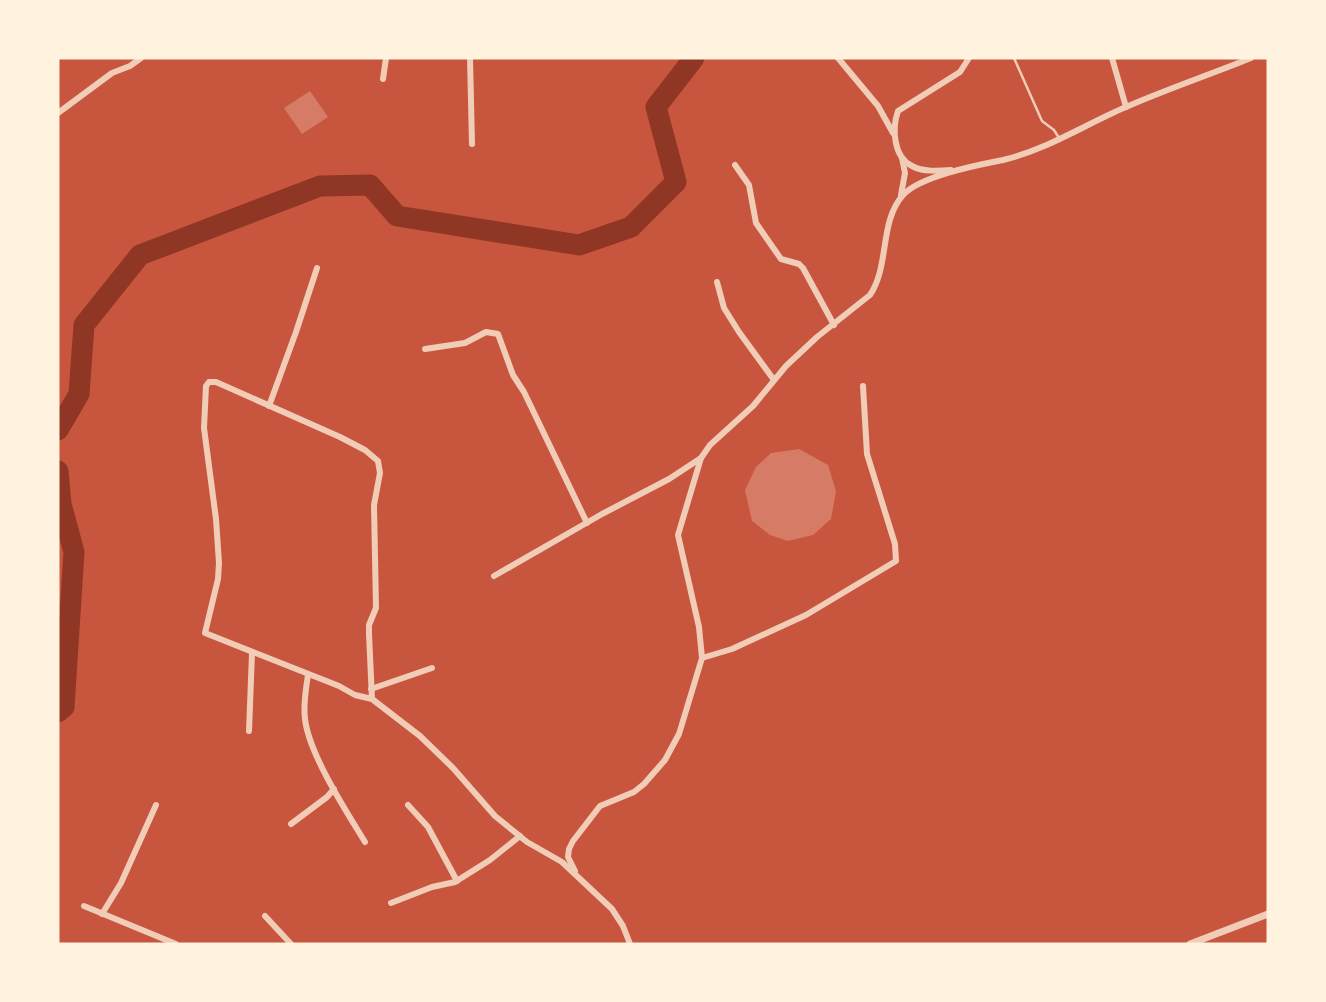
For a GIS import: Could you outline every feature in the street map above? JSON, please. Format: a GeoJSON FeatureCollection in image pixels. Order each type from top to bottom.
{"type":"FeatureCollection","features":[{"type":"Feature","properties":{"kind":"street"},"geometry":{"type":"LineString","coordinates":[[58,113],[112,73],[141,58]]}},
{"type":"Feature","properties":{"kind":"street"},"geometry":{"type":"LineString","coordinates":[[383,79],[386,58]]}},
{"type":"Feature","properties":{"kind":"street"},"geometry":{"type":"LineString","coordinates":[[470,58],[472,144]]}},
{"type":"Feature","properties":{"kind":"street"},"geometry":{"type":"LineString","coordinates":[[577,876],[568,857],[573,841],[600,806],[634,792],[665,760],[679,734],[702,658],[699,627],[678,535],[701,458],[710,445],[753,406],[809,344],[870,295],[876,286],[890,219],[903,192],[905,173],[894,135],[878,106],[838,58]]}},
{"type":"Feature","properties":{"kind":"street"},"geometry":{"type":"LineString","coordinates":[[894,135],[898,111],[960,72],[969,58]]}},
{"type":"Feature","properties":{"kind":"street"},"geometry":{"type":"LineString","coordinates":[[1112,58],[1126,107]]}},
{"type":"Feature","properties":{"kind":"street"},"geometry":{"type":"LineString","coordinates":[[895,207],[905,193],[940,176],[1014,157],[1126,107],[1251,58]]}},
{"type":"Feature","properties":{"kind":"street"},"geometry":{"type":"LineString","coordinates":[[900,153],[913,167],[960,170]]}},
{"type":"Feature","properties":{"kind":"street"},"geometry":{"type":"LineString","coordinates":[[735,166],[749,185],[756,223],[781,259],[799,264],[803,268],[834,324]]}},
{"type":"Feature","properties":{"kind":"street"},"geometry":{"type":"LineString","coordinates":[[269,406],[317,268]]}},
{"type":"Feature","properties":{"kind":"street"},"geometry":{"type":"LineString","coordinates":[[717,282],[724,308],[738,332],[774,380]]}},
{"type":"Feature","properties":{"kind":"street"},"geometry":{"type":"LineString","coordinates":[[425,349],[465,343],[486,332],[498,334],[513,375],[524,392],[587,523]]}},
{"type":"Feature","properties":{"kind":"street"},"geometry":{"type":"LineString","coordinates":[[372,699],[369,625],[376,608],[374,505],[380,473],[378,461],[357,446],[216,382],[209,382],[206,386],[204,428],[219,563],[218,579],[205,634],[355,695],[372,699],[420,736],[453,768],[495,816],[520,836],[562,862],[612,909],[630,944]]}},
{"type":"Feature","properties":{"kind":"street"},"geometry":{"type":"LineString","coordinates":[[702,658],[732,649],[806,615],[896,561],[895,544],[867,454],[863,386]]}},
{"type":"Feature","properties":{"kind":"street"},"geometry":{"type":"LineString","coordinates":[[494,576],[669,479],[701,458]]}},
{"type":"Feature","properties":{"kind":"street"},"geometry":{"type":"LineString","coordinates":[[249,731],[252,653]]}},
{"type":"Feature","properties":{"kind":"street"},"geometry":{"type":"LineString","coordinates":[[372,689],[432,668]]}},
{"type":"Feature","properties":{"kind":"street"},"geometry":{"type":"LineString","coordinates":[[308,675],[305,707],[307,727],[334,789],[365,842]]}},
{"type":"Feature","properties":{"kind":"street"},"geometry":{"type":"LineString","coordinates":[[291,824],[334,789]]}},
{"type":"Feature","properties":{"kind":"street"},"geometry":{"type":"LineString","coordinates":[[102,914],[121,883],[156,804]]}},
{"type":"Feature","properties":{"kind":"street"},"geometry":{"type":"LineString","coordinates":[[408,804],[428,827],[457,881]]}},
{"type":"Feature","properties":{"kind":"street"},"geometry":{"type":"LineString","coordinates":[[391,903],[457,881],[520,836]]}},
{"type":"Feature","properties":{"kind":"street"},"geometry":{"type":"LineString","coordinates":[[84,906],[176,944]]}},
{"type":"Feature","properties":{"kind":"street"},"geometry":{"type":"LineString","coordinates":[[1190,944],[1268,914]]}},
{"type":"Feature","properties":{"kind":"street"},"geometry":{"type":"LineString","coordinates":[[265,916],[291,944]]}},
{"type":"Feature","properties":{"kind":"lane"},"geometry":{"type":"LineString","coordinates":[[1014,58],[1042,121],[1056,132],[1059,138]]}},
{"type":"Feature","properties":{"kind":"building"},"geometry":{"type":"Polygon","coordinates":[[[310,91],[328,117],[302,134],[284,108],[310,91]]]}},
{"type":"Feature","properties":{"kind":"building"},"geometry":{"type":"Polygon","coordinates":[[[799,449],[828,465],[836,491],[831,519],[813,535],[788,541],[770,535],[752,521],[745,490],[756,467],[771,453],[799,449]]]}},
{"type":"Feature","properties":{"kind":"waterway"},"geometry":{"type":"LineString","coordinates":[[58,430],[79,394],[84,325],[140,255],[320,186],[370,185],[397,216],[579,245],[631,227],[676,182],[656,107],[694,58]]}},
{"type":"Feature","properties":{"kind":"waterway"},"geometry":{"type":"LineString","coordinates":[[58,471],[61,504],[74,552],[64,707],[58,712]]}}]}
